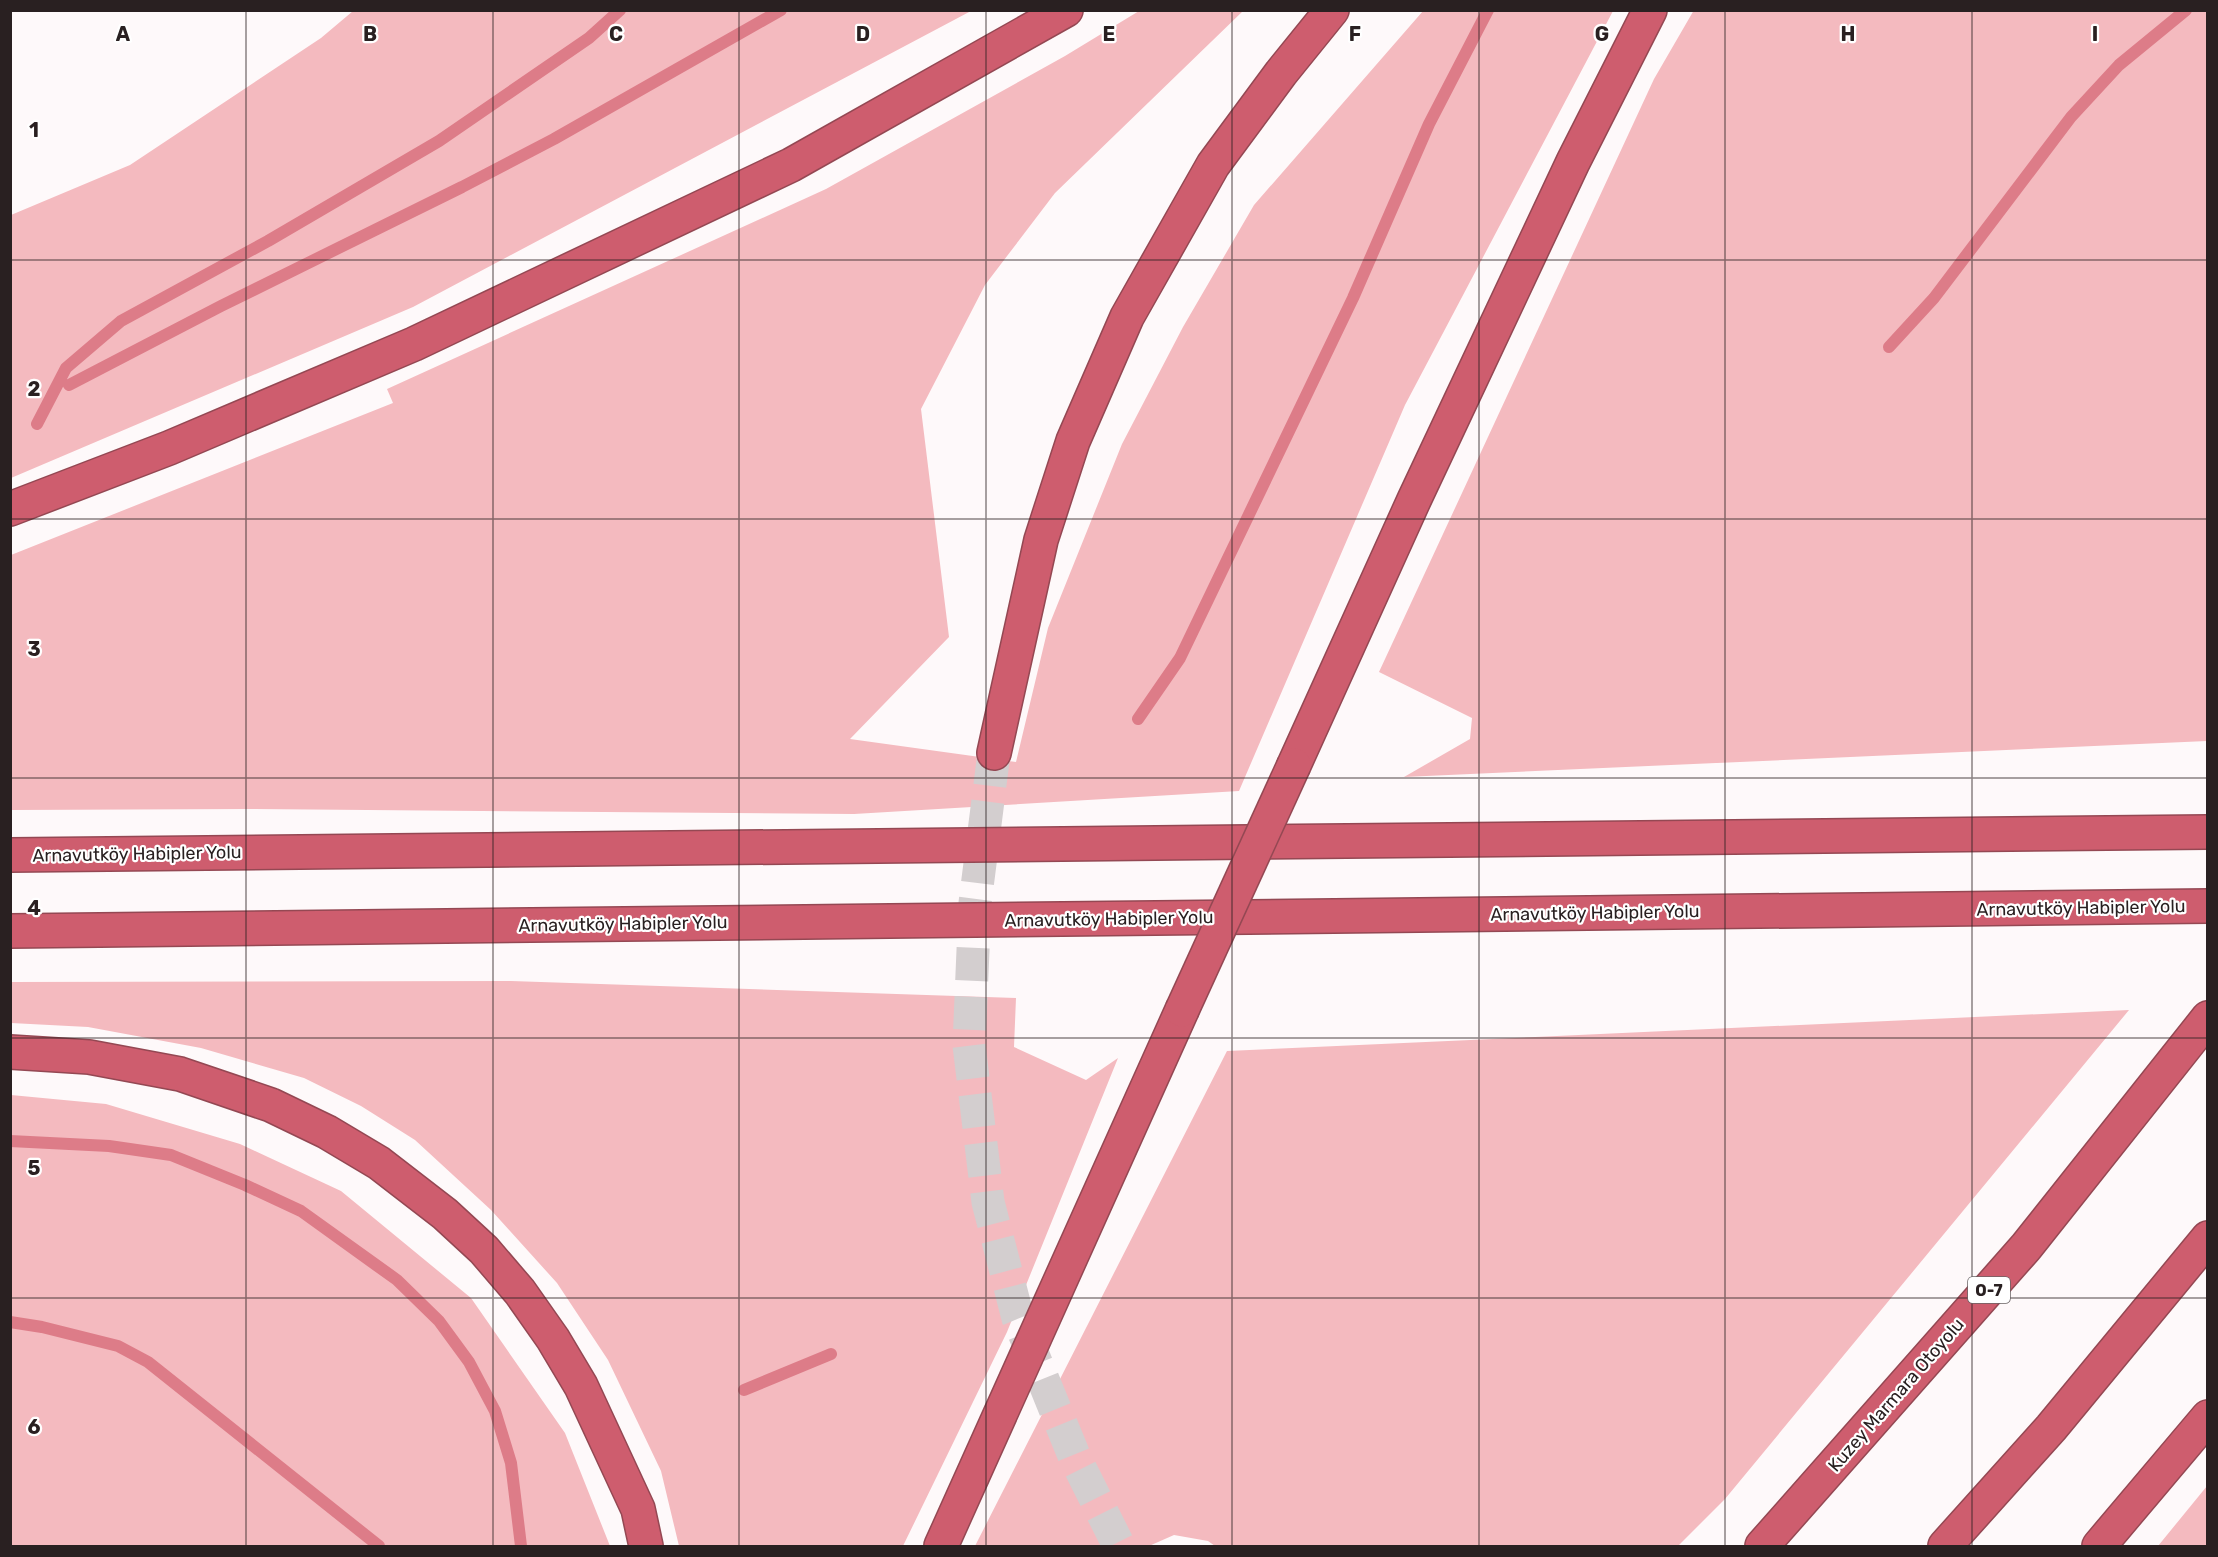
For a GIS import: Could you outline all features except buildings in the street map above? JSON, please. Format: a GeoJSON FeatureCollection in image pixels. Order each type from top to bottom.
{"type":"FeatureCollection","features":[{"type":"Feature","properties":{"kind":"highway"},"geometry":{"type":"LineString","coordinates":[[10,509],[169,448],[425,339],[791,165],[1066,10]]}},
{"type":"Feature","properties":{"kind":"highway"},"geometry":{"type":"LineString","coordinates":[[994,753],[1041,540],[1073,441],[1127,317],[1213,165],[1281,73],[1332,10]]}},
{"type":"Feature","properties":{"kind":"highway"},"geometry":{"type":"LineString","coordinates":[[941,1546],[1414,500],[1568,172],[1650,10]]}},
{"type":"Feature","properties":{"kind":"highway","name":"Arnavutköy Habipler Yolu"},"geometry":{"type":"LineString","coordinates":[[10,855],[2208,832]]}},
{"type":"Feature","properties":{"kind":"highway","name":"Arnavutköy Habipler Yolu"},"geometry":{"type":"LineString","coordinates":[[10,931],[2208,906]]}},
{"type":"Feature","properties":{"kind":"highway","name":"Kuzey Marmara Otoyolu"},"geometry":{"type":"LineString","coordinates":[[1762,1546],[2026,1247],[2205,1021]]}},
{"type":"Feature","properties":{"kind":"highway"},"geometry":{"type":"LineString","coordinates":[[10,1052],[90,1057],[180,1074],[271,1105],[327,1132],[379,1163],[445,1214],[484,1250],[520,1292],[553,1339],[581,1386],[638,1509],[646,1546]]}},
{"type":"Feature","properties":{"kind":"highway"},"geometry":{"type":"LineString","coordinates":[[1945,1546],[2051,1428],[2208,1238]]}},
{"type":"Feature","properties":{"kind":"highway"},"geometry":{"type":"LineString","coordinates":[[2099,1546],[2208,1418]]}},
{"type":"Feature","properties":{"kind":"shaded area"},"geometry":{"type":"Polygon","coordinates":[[[1694,10],[2207,11],[2207,741],[1404,777],[1470,739],[1472,718],[1379,672],[1654,79],[1694,10]]]}},
{"type":"Feature","properties":{"kind":"shaded area"},"geometry":{"type":"Polygon","coordinates":[[[353,11],[971,11],[413,307],[11,478],[11,215],[130,165],[321,38],[353,11]]]}},
{"type":"Feature","properties":{"kind":"shaded area"},"geometry":{"type":"Polygon","coordinates":[[[1139,11],[1243,11],[1055,193],[985,285],[921,409],[949,637],[850,739],[1016,762],[1048,628],[1122,444],[1183,327],[1254,205],[1423,11],[1613,11],[1405,405],[1239,791],[854,814],[247,809],[11,810],[11,555],[393,403],[387,389],[826,189],[1065,56],[1139,11]]]}},
{"type":"Feature","properties":{"kind":"shaded area"},"geometry":{"type":"Polygon","coordinates":[[[511,981],[1016,998],[1014,1047],[1086,1080],[1118,1058],[1007,1332],[903,1546],[679,1546],[661,1471],[608,1360],[557,1283],[491,1210],[415,1140],[361,1106],[304,1078],[201,1048],[88,1027],[11,1023],[11,982],[511,981]]]}},
{"type":"Feature","properties":{"kind":"shaded area"},"geometry":{"type":"Polygon","coordinates":[[[2129,1010],[1725,1499],[1678,1546],[1215,1546],[1208,1541],[1174,1535],[1149,1546],[975,1546],[1227,1051],[2129,1010]]]}},
{"type":"Feature","properties":{"kind":"shaded area"},"geometry":{"type":"Polygon","coordinates":[[[11,1095],[106,1104],[240,1144],[341,1191],[471,1298],[565,1433],[610,1546],[11,1546],[11,1095]]]}},
{"type":"Feature","properties":{"kind":"shaded area"},"geometry":{"type":"Polygon","coordinates":[[[2207,1486],[2207,1546],[2158,1546],[2207,1486]]]}},
{"type":"Feature","properties":{"kind":"waterway"},"geometry":{"type":"LineString","coordinates":[[37,424],[66,368],[121,321],[268,241],[439,141],[589,38],[620,10]]}},
{"type":"Feature","properties":{"kind":"waterway"},"geometry":{"type":"LineString","coordinates":[[69,385],[554,139],[781,10]]}},
{"type":"Feature","properties":{"kind":"waterway"},"geometry":{"type":"LineString","coordinates":[[1138,719],[1180,658],[1353,298],[1429,124],[1488,10]]}},
{"type":"Feature","properties":{"kind":"waterway"},"geometry":{"type":"LineString","coordinates":[[1889,347],[1934,298],[2071,117],[2119,65],[2186,10]]}},
{"type":"Feature","properties":{"kind":"waterway"},"geometry":{"type":"LineString","coordinates":[[10,1141],[109,1146],[171,1155],[301,1211],[397,1280],[439,1321],[469,1362],[495,1411],[511,1463],[521,1546]]}},
{"type":"Feature","properties":{"kind":"waterway"},"geometry":{"type":"LineString","coordinates":[[10,1322],[42,1327],[118,1346],[148,1362],[379,1546]]}},
{"type":"Feature","properties":{"kind":"waterway"},"geometry":{"type":"LineString","coordinates":[[744,1390],[831,1354]]}},
{"type":"Feature","properties":{"kind":"tunnel"},"geometry":{"type":"LineString","coordinates":[[994,753],[975,903],[969,1045],[988,1202],[1018,1318],[1075,1458],[1119,1546]]}}]}
